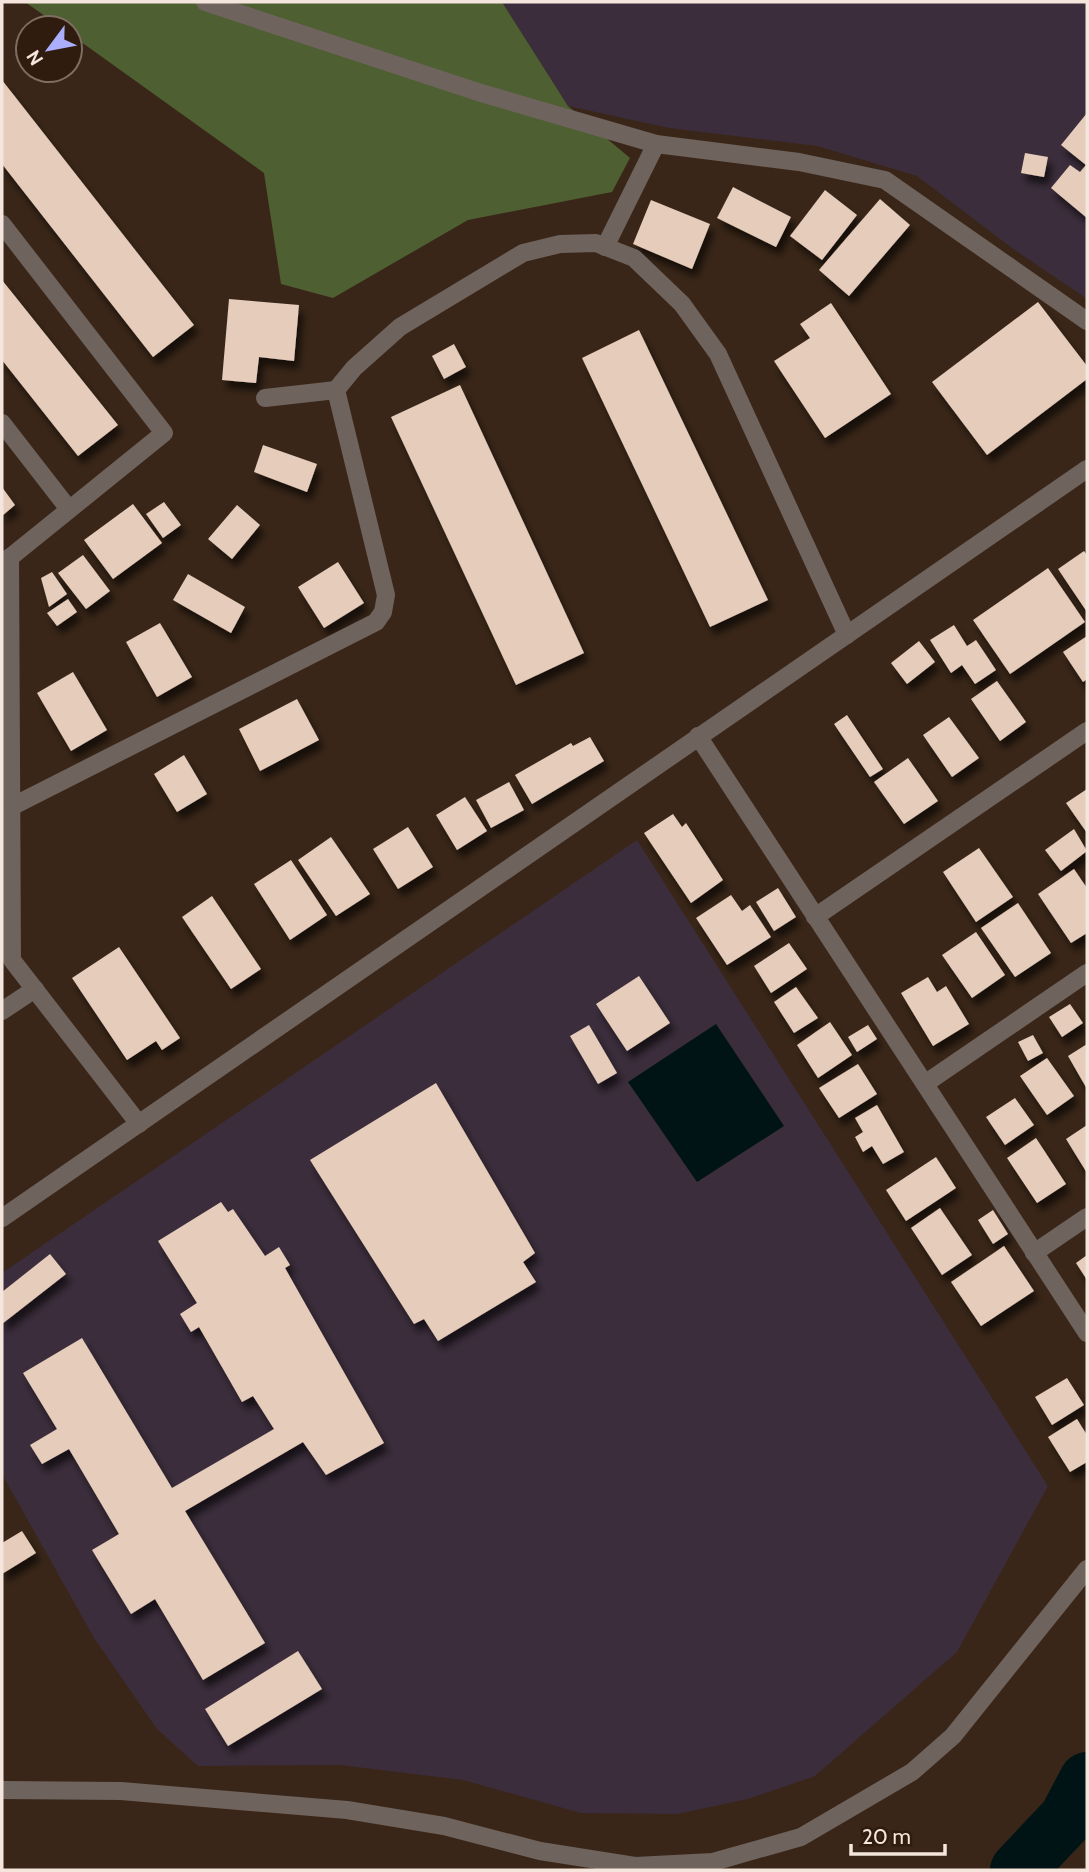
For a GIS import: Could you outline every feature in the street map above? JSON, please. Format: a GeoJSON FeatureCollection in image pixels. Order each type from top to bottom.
{"type":"FeatureCollection","features":[{"type":"Feature","properties":{"kind":"street"},"geometry":{"type":"LineString","coordinates":[[205,2],[481,93],[656,144],[799,162],[885,180],[1087,321]]}},
{"type":"Feature","properties":{"kind":"street"},"geometry":{"type":"LineString","coordinates":[[605,247],[656,144]]}},
{"type":"Feature","properties":{"kind":"street"},"geometry":{"type":"LineString","coordinates":[[2,224],[164,433],[6,560],[13,806],[7,837],[12,960],[139,1124]]}},
{"type":"Feature","properties":{"kind":"street"},"geometry":{"type":"LineString","coordinates":[[265,398],[336,390],[354,368],[400,327],[523,253],[560,244],[596,243],[634,258],[682,304],[718,354],[847,635]]}},
{"type":"Feature","properties":{"kind":"street"},"geometry":{"type":"LineString","coordinates":[[13,806],[376,622],[383,612],[386,595],[336,390]]}},
{"type":"Feature","properties":{"kind":"street"},"geometry":{"type":"LineString","coordinates":[[2,423],[68,508]]}},
{"type":"Feature","properties":{"kind":"street"},"geometry":{"type":"LineString","coordinates":[[2,1218],[1087,469]]}},
{"type":"Feature","properties":{"kind":"street"},"geometry":{"type":"LineString","coordinates":[[815,917],[1087,731]]}},
{"type":"Feature","properties":{"kind":"street"},"geometry":{"type":"LineString","coordinates":[[698,736],[1087,1333]]}},
{"type":"Feature","properties":{"kind":"street"},"geometry":{"type":"LineString","coordinates":[[926,1083],[1087,973]]}},
{"type":"Feature","properties":{"kind":"street"},"geometry":{"type":"LineString","coordinates":[[2,1011],[34,989]]}},
{"type":"Feature","properties":{"kind":"street"},"geometry":{"type":"LineString","coordinates":[[1034,1253],[1087,1217]]}},
{"type":"Feature","properties":{"kind":"street"},"geometry":{"type":"LineString","coordinates":[[2,1790],[121,1791],[347,1810],[444,1826],[540,1852],[635,1866],[713,1863],[801,1837],[912,1772],[953,1736],[1087,1569]]}},
{"type":"Feature","properties":{"kind":"shaded area"},"geometry":{"type":"Polygon","coordinates":[[[502,2],[1087,2],[1087,299],[1012,248],[917,176],[817,146],[669,128],[568,106],[502,2]]]}},
{"type":"Feature","properties":{"kind":"shaded area"},"geometry":{"type":"Polygon","coordinates":[[[637,840],[1048,1486],[957,1652],[815,1776],[748,1799],[677,1814],[581,1813],[463,1780],[340,1765],[198,1766],[157,1729],[94,1638],[2,1474],[2,1273],[637,840]]]}},
{"type":"Feature","properties":{"kind":"shaded area"},"geometry":{"type":"Polygon","coordinates":[[[716,1024],[784,1126],[697,1182],[628,1082],[716,1024]]]}},
{"type":"Feature","properties":{"kind":"green space"},"geometry":{"type":"Polygon","coordinates":[[[25,2],[502,2],[568,106],[630,158],[612,192],[468,220],[333,298],[281,284],[264,173],[84,44],[84,14],[42,14],[25,2]]]}},
{"type":"Feature","properties":{"kind":"building"},"geometry":{"type":"Polygon","coordinates":[[[2,80],[194,325],[153,357],[2,164],[2,80]]]}},
{"type":"Feature","properties":{"kind":"building"},"geometry":{"type":"Polygon","coordinates":[[[1087,113],[1087,218],[1051,188],[1070,165],[1080,172],[1086,165],[1061,145],[1087,113]]]}},
{"type":"Feature","properties":{"kind":"building"},"geometry":{"type":"Polygon","coordinates":[[[1025,153],[1048,157],[1044,177],[1021,173],[1025,153]]]}},
{"type":"Feature","properties":{"kind":"building"},"geometry":{"type":"Polygon","coordinates":[[[733,187],[791,217],[776,247],[717,218],[733,187]]]}},
{"type":"Feature","properties":{"kind":"building"},"geometry":{"type":"Polygon","coordinates":[[[825,190],[857,215],[822,260],[790,236],[825,190]]]}},
{"type":"Feature","properties":{"kind":"building"},"geometry":{"type":"Polygon","coordinates":[[[880,199],[910,225],[849,296],[819,270],[880,199]]]}},
{"type":"Feature","properties":{"kind":"building"},"geometry":{"type":"Polygon","coordinates":[[[651,200],[710,224],[692,269],[633,244],[651,200]]]}},
{"type":"Feature","properties":{"kind":"building"},"geometry":{"type":"Polygon","coordinates":[[[2,280],[118,425],[78,456],[2,360],[2,280]]]}},
{"type":"Feature","properties":{"kind":"building"},"geometry":{"type":"Polygon","coordinates":[[[229,299],[299,305],[294,361],[259,357],[256,383],[222,380],[229,299]]]}},
{"type":"Feature","properties":{"kind":"building"},"geometry":{"type":"Polygon","coordinates":[[[1038,302],[1087,366],[1087,379],[987,455],[932,382],[1038,302]]]}},
{"type":"Feature","properties":{"kind":"building"},"geometry":{"type":"Polygon","coordinates":[[[831,303],[891,394],[825,438],[774,361],[810,338],[800,324],[831,303]]]}},
{"type":"Feature","properties":{"kind":"building"},"geometry":{"type":"Polygon","coordinates":[[[639,330],[768,600],[710,627],[582,358],[639,330]]]}},
{"type":"Feature","properties":{"kind":"building"},"geometry":{"type":"Polygon","coordinates":[[[454,344],[466,367],[444,379],[432,356],[454,344]]]}},
{"type":"Feature","properties":{"kind":"building"},"geometry":{"type":"Polygon","coordinates":[[[460,385],[584,653],[516,685],[391,417],[460,385]]]}},
{"type":"Feature","properties":{"kind":"building"},"geometry":{"type":"Polygon","coordinates":[[[263,445],[317,464],[307,492],[254,472],[263,445]]]}},
{"type":"Feature","properties":{"kind":"building"},"geometry":{"type":"Polygon","coordinates":[[[2,487],[15,505],[2,516],[2,487]]]}},
{"type":"Feature","properties":{"kind":"building"},"geometry":{"type":"Polygon","coordinates":[[[164,502],[181,525],[163,538],[146,514],[164,502]]]}},
{"type":"Feature","properties":{"kind":"building"},"geometry":{"type":"Polygon","coordinates":[[[133,504],[162,543],[113,579],[84,540],[133,504]]]}},
{"type":"Feature","properties":{"kind":"building"},"geometry":{"type":"Polygon","coordinates":[[[237,505],[260,525],[232,559],[208,539],[237,505]]]}},
{"type":"Feature","properties":{"kind":"building"},"geometry":{"type":"Polygon","coordinates":[[[1084,551],[1087,555],[1087,612],[1058,569],[1084,551]]]}},
{"type":"Feature","properties":{"kind":"building"},"geometry":{"type":"Polygon","coordinates":[[[83,555],[110,591],[86,609],[58,573],[83,555]]]}},
{"type":"Feature","properties":{"kind":"building"},"geometry":{"type":"Polygon","coordinates":[[[338,562],[364,603],[324,628],[298,587],[338,562]]]}},
{"type":"Feature","properties":{"kind":"building"},"geometry":{"type":"Polygon","coordinates":[[[1048,568],[1085,622],[1010,674],[973,620],[1048,568]]]}},
{"type":"Feature","properties":{"kind":"building"},"geometry":{"type":"Polygon","coordinates":[[[52,572],[67,594],[49,607],[41,578],[52,572]]]}},
{"type":"Feature","properties":{"kind":"building"},"geometry":{"type":"Polygon","coordinates":[[[188,574],[245,607],[231,633],[173,600],[188,574]]]}},
{"type":"Feature","properties":{"kind":"building"},"geometry":{"type":"Polygon","coordinates":[[[68,599],[77,612],[57,626],[47,613],[68,599]]]}},
{"type":"Feature","properties":{"kind":"building"},"geometry":{"type":"Polygon","coordinates":[[[160,623],[192,677],[157,697],[126,642],[160,623]]]}},
{"type":"Feature","properties":{"kind":"building"},"geometry":{"type":"Polygon","coordinates":[[[954,625],[967,646],[976,640],[996,670],[975,684],[962,665],[951,673],[930,640],[954,625]]]}},
{"type":"Feature","properties":{"kind":"building"},"geometry":{"type":"Polygon","coordinates":[[[1087,636],[1087,679],[1083,682],[1063,652],[1087,636]]]}},
{"type":"Feature","properties":{"kind":"building"},"geometry":{"type":"Polygon","coordinates":[[[919,641],[935,662],[907,684],[891,663],[919,641]]]}},
{"type":"Feature","properties":{"kind":"building"},"geometry":{"type":"Polygon","coordinates":[[[73,672],[107,730],[71,751],[37,693],[73,672]]]}},
{"type":"Feature","properties":{"kind":"building"},"geometry":{"type":"Polygon","coordinates":[[[997,681],[1026,722],[1000,741],[971,699],[997,681]]]}},
{"type":"Feature","properties":{"kind":"building"},"geometry":{"type":"Polygon","coordinates":[[[297,699],[319,740],[260,771],[239,729],[297,699]]]}},
{"type":"Feature","properties":{"kind":"building"},"geometry":{"type":"Polygon","coordinates":[[[847,715],[883,769],[870,777],[834,724],[847,715]]]}},
{"type":"Feature","properties":{"kind":"building"},"geometry":{"type":"Polygon","coordinates":[[[949,717],[979,758],[952,777],[923,735],[949,717]]]}},
{"type":"Feature","properties":{"kind":"building"},"geometry":{"type":"Polygon","coordinates":[[[590,737],[604,761],[532,804],[515,775],[571,743],[573,746],[590,737]]]}},
{"type":"Feature","properties":{"kind":"building"},"geometry":{"type":"Polygon","coordinates":[[[184,755],[207,794],[177,812],[154,774],[184,755]]]}},
{"type":"Feature","properties":{"kind":"building"},"geometry":{"type":"Polygon","coordinates":[[[908,758],[938,801],[904,824],[874,782],[908,758]]]}},
{"type":"Feature","properties":{"kind":"building"},"geometry":{"type":"Polygon","coordinates":[[[509,782],[524,810],[491,828],[476,800],[509,782]]]}},
{"type":"Feature","properties":{"kind":"building"},"geometry":{"type":"Polygon","coordinates":[[[1087,789],[1087,833],[1066,803],[1087,789]]]}},
{"type":"Feature","properties":{"kind":"building"},"geometry":{"type":"Polygon","coordinates":[[[465,797],[487,831],[457,850],[436,815],[465,797]]]}},
{"type":"Feature","properties":{"kind":"building"},"geometry":{"type":"Polygon","coordinates":[[[673,814],[682,827],[686,823],[723,880],[691,903],[644,833],[673,814]]]}},
{"type":"Feature","properties":{"kind":"building"},"geometry":{"type":"Polygon","coordinates":[[[408,827],[433,867],[398,889],[373,849],[408,827]]]}},
{"type":"Feature","properties":{"kind":"building"},"geometry":{"type":"Polygon","coordinates":[[[1074,829],[1087,851],[1061,871],[1045,850],[1074,829]]]}},
{"type":"Feature","properties":{"kind":"building"},"geometry":{"type":"Polygon","coordinates":[[[331,837],[370,894],[336,916],[298,860],[331,837]]]}},
{"type":"Feature","properties":{"kind":"building"},"geometry":{"type":"Polygon","coordinates":[[[979,848],[1013,897],[976,922],[943,872],[979,848]]]}},
{"type":"Feature","properties":{"kind":"building"},"geometry":{"type":"Polygon","coordinates":[[[291,860],[327,915],[290,940],[254,884],[291,860]]]}},
{"type":"Feature","properties":{"kind":"building"},"geometry":{"type":"Polygon","coordinates":[[[1074,869],[1087,888],[1087,933],[1071,943],[1038,894],[1074,869]]]}},
{"type":"Feature","properties":{"kind":"building"},"geometry":{"type":"Polygon","coordinates":[[[778,888],[796,917],[774,931],[756,902],[778,888]]]}},
{"type":"Feature","properties":{"kind":"building"},"geometry":{"type":"Polygon","coordinates":[[[731,895],[742,911],[750,905],[771,937],[727,965],[696,918],[731,895]]]}},
{"type":"Feature","properties":{"kind":"building"},"geometry":{"type":"Polygon","coordinates":[[[212,896],[261,969],[231,989],[182,917],[212,896]]]}},
{"type":"Feature","properties":{"kind":"building"},"geometry":{"type":"Polygon","coordinates":[[[1018,903],[1051,953],[1015,977],[981,928],[1018,903]]]}},
{"type":"Feature","properties":{"kind":"building"},"geometry":{"type":"Polygon","coordinates":[[[976,932],[1005,975],[972,998],[942,955],[976,932]]]}},
{"type":"Feature","properties":{"kind":"building"},"geometry":{"type":"Polygon","coordinates":[[[789,943],[807,969],[771,993],[754,966],[789,943]]]}},
{"type":"Feature","properties":{"kind":"building"},"geometry":{"type":"Polygon","coordinates":[[[119,947],[180,1038],[162,1050],[156,1041],[127,1060],[72,978],[119,947]]]}},
{"type":"Feature","properties":{"kind":"building"},"geometry":{"type":"Polygon","coordinates":[[[639,976],[670,1023],[627,1051],[596,1004],[639,976]]]}},
{"type":"Feature","properties":{"kind":"building"},"geometry":{"type":"Polygon","coordinates":[[[928,977],[937,992],[946,986],[969,1024],[933,1046],[901,993],[928,977]]]}},
{"type":"Feature","properties":{"kind":"building"},"geometry":{"type":"Polygon","coordinates":[[[796,987],[818,1018],[794,1033],[774,1002],[796,987]]]}},
{"type":"Feature","properties":{"kind":"building"},"geometry":{"type":"Polygon","coordinates":[[[1070,1004],[1083,1023],[1062,1037],[1049,1017],[1070,1004]]]}},
{"type":"Feature","properties":{"kind":"building"},"geometry":{"type":"Polygon","coordinates":[[[830,1022],[852,1055],[818,1078],[797,1045],[830,1022]]]}},
{"type":"Feature","properties":{"kind":"building"},"geometry":{"type":"Polygon","coordinates":[[[589,1025],[617,1073],[598,1084],[570,1036],[589,1025]]]}},
{"type":"Feature","properties":{"kind":"building"},"geometry":{"type":"Polygon","coordinates":[[[868,1025],[877,1039],[857,1052],[848,1037],[868,1025]]]}},
{"type":"Feature","properties":{"kind":"building"},"geometry":{"type":"Polygon","coordinates":[[[1033,1035],[1043,1053],[1028,1061],[1018,1042],[1033,1035]]]}},
{"type":"Feature","properties":{"kind":"building"},"geometry":{"type":"Polygon","coordinates":[[[1087,1044],[1087,1089],[1068,1056],[1087,1044]]]}},
{"type":"Feature","properties":{"kind":"building"},"geometry":{"type":"Polygon","coordinates":[[[1047,1058],[1074,1096],[1047,1115],[1020,1076],[1047,1058]]]}},
{"type":"Feature","properties":{"kind":"building"},"geometry":{"type":"Polygon","coordinates":[[[858,1064],[877,1094],[839,1118],[819,1088],[858,1064]]]}},
{"type":"Feature","properties":{"kind":"building"},"geometry":{"type":"Polygon","coordinates":[[[436,1083],[535,1253],[523,1262],[536,1282],[438,1341],[424,1319],[414,1324],[310,1160],[436,1083]]]}},
{"type":"Feature","properties":{"kind":"building"},"geometry":{"type":"Polygon","coordinates":[[[1015,1098],[1034,1125],[1005,1145],[986,1117],[1015,1098]]]}},
{"type":"Feature","properties":{"kind":"building"},"geometry":{"type":"Polygon","coordinates":[[[877,1105],[904,1152],[883,1164],[872,1146],[863,1152],[855,1137],[863,1132],[855,1118],[877,1105]]]}},
{"type":"Feature","properties":{"kind":"building"},"geometry":{"type":"Polygon","coordinates":[[[1087,1125],[1087,1173],[1066,1139],[1087,1125]]]}},
{"type":"Feature","properties":{"kind":"building"},"geometry":{"type":"Polygon","coordinates":[[[1036,1138],[1066,1184],[1037,1203],[1007,1158],[1036,1138]]]}},
{"type":"Feature","properties":{"kind":"building"},"geometry":{"type":"Polygon","coordinates":[[[936,1157],[956,1188],[906,1221],[886,1190],[936,1157]]]}},
{"type":"Feature","properties":{"kind":"building"},"geometry":{"type":"Polygon","coordinates":[[[221,1202],[228,1212],[233,1209],[265,1256],[279,1247],[290,1265],[285,1268],[384,1443],[326,1475],[303,1442],[185,1511],[265,1643],[203,1680],[155,1599],[131,1614],[92,1550],[119,1534],[69,1449],[42,1464],[30,1445],[57,1429],[23,1373],[82,1338],[172,1488],[274,1429],[253,1396],[242,1402],[199,1327],[191,1332],[180,1314],[197,1303],[158,1241],[221,1202]]]}},
{"type":"Feature","properties":{"kind":"building"},"geometry":{"type":"Polygon","coordinates":[[[940,1208],[972,1255],[942,1275],[911,1228],[940,1208]]]}},
{"type":"Feature","properties":{"kind":"building"},"geometry":{"type":"Polygon","coordinates":[[[993,1210],[1008,1234],[993,1244],[978,1220],[993,1210]]]}},
{"type":"Feature","properties":{"kind":"building"},"geometry":{"type":"Polygon","coordinates":[[[1004,1246],[1034,1291],[981,1326],[951,1282],[1004,1246]]]}},
{"type":"Feature","properties":{"kind":"building"},"geometry":{"type":"Polygon","coordinates":[[[50,1254],[66,1274],[2,1324],[2,1292],[50,1254]]]}},
{"type":"Feature","properties":{"kind":"building"},"geometry":{"type":"Polygon","coordinates":[[[1087,1255],[1087,1280],[1076,1263],[1087,1255]]]}},
{"type":"Feature","properties":{"kind":"building"},"geometry":{"type":"Polygon","coordinates":[[[1067,1378],[1084,1405],[1052,1425],[1035,1397],[1067,1378]]]}},
{"type":"Feature","properties":{"kind":"building"},"geometry":{"type":"Polygon","coordinates":[[[1077,1419],[1087,1435],[1087,1462],[1070,1472],[1048,1437],[1077,1419]]]}},
{"type":"Feature","properties":{"kind":"building"},"geometry":{"type":"Polygon","coordinates":[[[22,1531],[36,1553],[2,1574],[2,1543],[22,1531]]]}},
{"type":"Feature","properties":{"kind":"building"},"geometry":{"type":"Polygon","coordinates":[[[298,1651],[322,1689],[228,1746],[205,1709],[298,1651]]]}},
{"type":"Feature","properties":{"kind":"waterway"},"geometry":{"type":"LineString","coordinates":[[1018,1870],[1067,1818],[1087,1780]]}}]}
